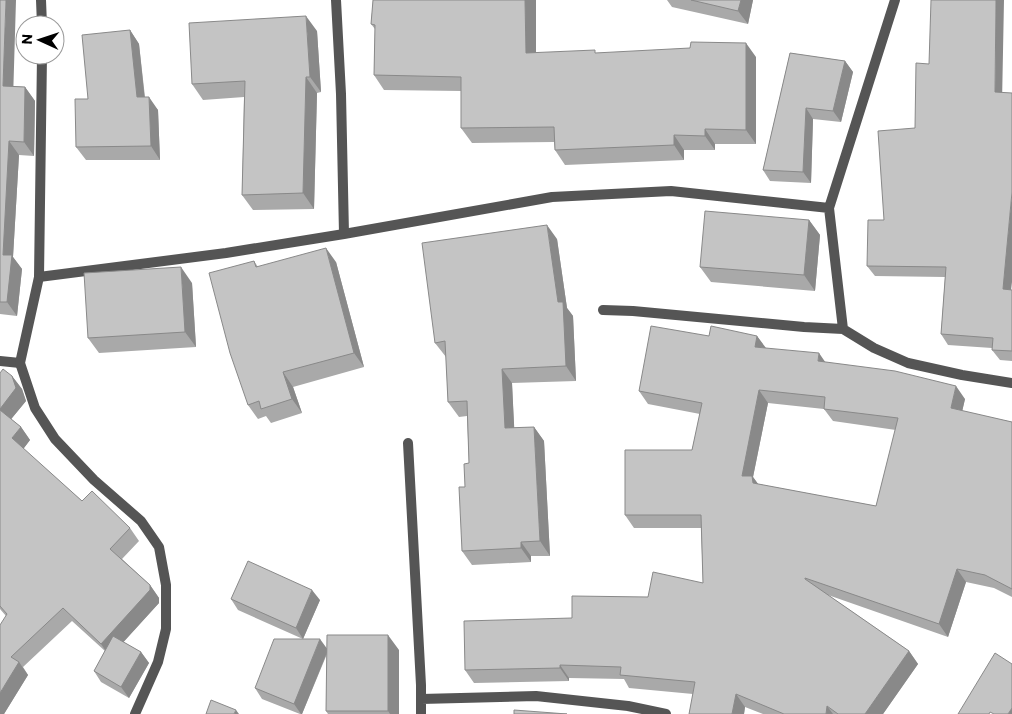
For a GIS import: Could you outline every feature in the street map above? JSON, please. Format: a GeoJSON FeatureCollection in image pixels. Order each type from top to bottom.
{"type":"FeatureCollection","features":[{"type":"Feature","properties":{"kind":"street"},"geometry":{"type":"LineString","coordinates":[[41,0],[42,15]]}},
{"type":"Feature","properties":{"kind":"street"},"geometry":{"type":"LineString","coordinates":[[336,0],[341,94],[344,234]]}},
{"type":"Feature","properties":{"kind":"street"},"geometry":{"type":"LineString","coordinates":[[843,329],[829,208],[895,0]]}},
{"type":"Feature","properties":{"kind":"street"},"geometry":{"type":"LineString","coordinates":[[42,65],[39,277],[20,363],[35,408],[55,438],[94,480],[141,521],[159,547],[166,585],[166,629],[158,662],[135,714]]}},
{"type":"Feature","properties":{"kind":"street"},"geometry":{"type":"LineString","coordinates":[[39,277],[226,253],[344,234],[552,196],[671,191],[829,208]]}},
{"type":"Feature","properties":{"kind":"street"},"geometry":{"type":"LineString","coordinates":[[603,310],[843,329],[874,348],[908,363],[962,375],[1012,383]]}},
{"type":"Feature","properties":{"kind":"street"},"geometry":{"type":"LineString","coordinates":[[0,361],[20,363]]}},
{"type":"Feature","properties":{"kind":"street"},"geometry":{"type":"LineString","coordinates":[[408,443],[421,714]]}},
{"type":"Feature","properties":{"kind":"street"},"geometry":{"type":"LineString","coordinates":[[421,699],[536,696],[628,706],[666,714]]}},
{"type":"Feature","properties":{"kind":"building"},"geometry":{"type":"Polygon","coordinates":[[[0,0],[6,0],[3,86],[25,87],[24,142],[9,141],[3,255],[12,255],[7,302],[0,302],[0,0]]]}},
{"type":"Feature","properties":{"kind":"building"},"geometry":{"type":"Polygon","coordinates":[[[373,0],[525,0],[526,53],[595,50],[595,53],[690,48],[691,42],[746,43],[746,130],[705,129],[705,136],[674,135],[674,145],[555,150],[554,127],[461,128],[461,77],[374,75],[375,25],[371,24],[373,0]]]}},
{"type":"Feature","properties":{"kind":"building"},"geometry":{"type":"Polygon","coordinates":[[[691,0],[741,0],[738,11],[691,0]]]}},
{"type":"Feature","properties":{"kind":"building"},"geometry":{"type":"Polygon","coordinates":[[[931,0],[996,0],[995,92],[1012,93],[1012,192],[1003,289],[1012,290],[1012,351],[992,350],[993,338],[941,334],[946,267],[867,266],[868,220],[884,220],[878,131],[915,128],[916,63],[929,64],[931,0]]]}},
{"type":"Feature","properties":{"kind":"building"},"geometry":{"type":"Polygon","coordinates":[[[306,16],[310,77],[306,77],[303,193],[242,195],[245,81],[192,84],[189,23],[306,16]]]}},
{"type":"Feature","properties":{"kind":"building"},"geometry":{"type":"Polygon","coordinates":[[[130,30],[137,97],[149,97],[151,146],[76,147],[75,99],[88,99],[82,35],[130,30]]]}},
{"type":"Feature","properties":{"kind":"building"},"geometry":{"type":"Polygon","coordinates":[[[790,53],[845,61],[833,111],[806,108],[803,172],[763,170],[790,53]]]}},
{"type":"Feature","properties":{"kind":"building"},"geometry":{"type":"Polygon","coordinates":[[[705,211],[809,220],[804,275],[700,267],[705,211]]]}},
{"type":"Feature","properties":{"kind":"building"},"geometry":{"type":"Polygon","coordinates":[[[547,225],[558,302],[563,302],[566,366],[502,369],[505,428],[534,427],[540,541],[521,542],[521,548],[462,551],[459,487],[465,487],[464,464],[469,463],[467,401],[448,402],[445,341],[435,343],[422,243],[547,225]]]}},
{"type":"Feature","properties":{"kind":"building"},"geometry":{"type":"Polygon","coordinates":[[[326,248],[354,353],[283,372],[292,399],[261,409],[259,401],[248,405],[230,353],[209,273],[254,261],[256,267],[326,248]]]}},
{"type":"Feature","properties":{"kind":"building"},"geometry":{"type":"Polygon","coordinates":[[[181,267],[185,332],[88,338],[84,273],[181,267]]]}},
{"type":"Feature","properties":{"kind":"building"},"geometry":{"type":"Polygon","coordinates":[[[651,326],[709,336],[711,326],[757,336],[755,347],[819,353],[818,361],[895,371],[956,386],[951,408],[1012,422],[1012,589],[985,575],[957,569],[939,624],[805,578],[909,651],[865,714],[838,714],[827,706],[826,714],[784,714],[736,694],[732,714],[689,714],[695,682],[620,675],[621,667],[560,665],[560,668],[465,670],[464,621],[572,618],[572,596],[648,597],[653,572],[703,583],[701,515],[625,515],[625,450],[692,450],[702,403],[639,391],[651,326]],[[759,390],[742,476],[752,476],[753,483],[876,506],[898,418],[824,409],[825,397],[759,390]]]}},
{"type":"Feature","properties":{"kind":"building"},"geometry":{"type":"Polygon","coordinates":[[[3,369],[12,376],[16,388],[0,409],[0,373],[3,369]]]}},
{"type":"Feature","properties":{"kind":"building"},"geometry":{"type":"Polygon","coordinates":[[[0,410],[21,427],[12,438],[82,501],[92,491],[130,528],[110,549],[150,585],[150,590],[101,644],[63,608],[11,657],[19,662],[0,693],[0,625],[7,614],[0,606],[0,410]]]}},
{"type":"Feature","properties":{"kind":"building"},"geometry":{"type":"Polygon","coordinates":[[[248,561],[312,590],[296,628],[231,599],[248,561]]]}},
{"type":"Feature","properties":{"kind":"building"},"geometry":{"type":"Polygon","coordinates":[[[327,635],[388,635],[388,711],[326,711],[327,635]]]}},
{"type":"Feature","properties":{"kind":"building"},"geometry":{"type":"Polygon","coordinates":[[[113,636],[141,652],[121,687],[94,671],[113,636]]]}},
{"type":"Feature","properties":{"kind":"building"},"geometry":{"type":"Polygon","coordinates":[[[274,639],[320,639],[294,704],[255,688],[274,639]]]}},
{"type":"Feature","properties":{"kind":"building"},"geometry":{"type":"Polygon","coordinates":[[[995,653],[1012,664],[1012,708],[1008,714],[994,714],[990,712],[989,714],[958,714],[995,653]]]}},
{"type":"Feature","properties":{"kind":"building"},"geometry":{"type":"Polygon","coordinates":[[[211,700],[236,710],[234,714],[206,714],[211,700]]]}},
{"type":"Feature","properties":{"kind":"building"},"geometry":{"type":"Polygon","coordinates":[[[514,710],[567,714],[514,714],[514,710]]]}}]}
